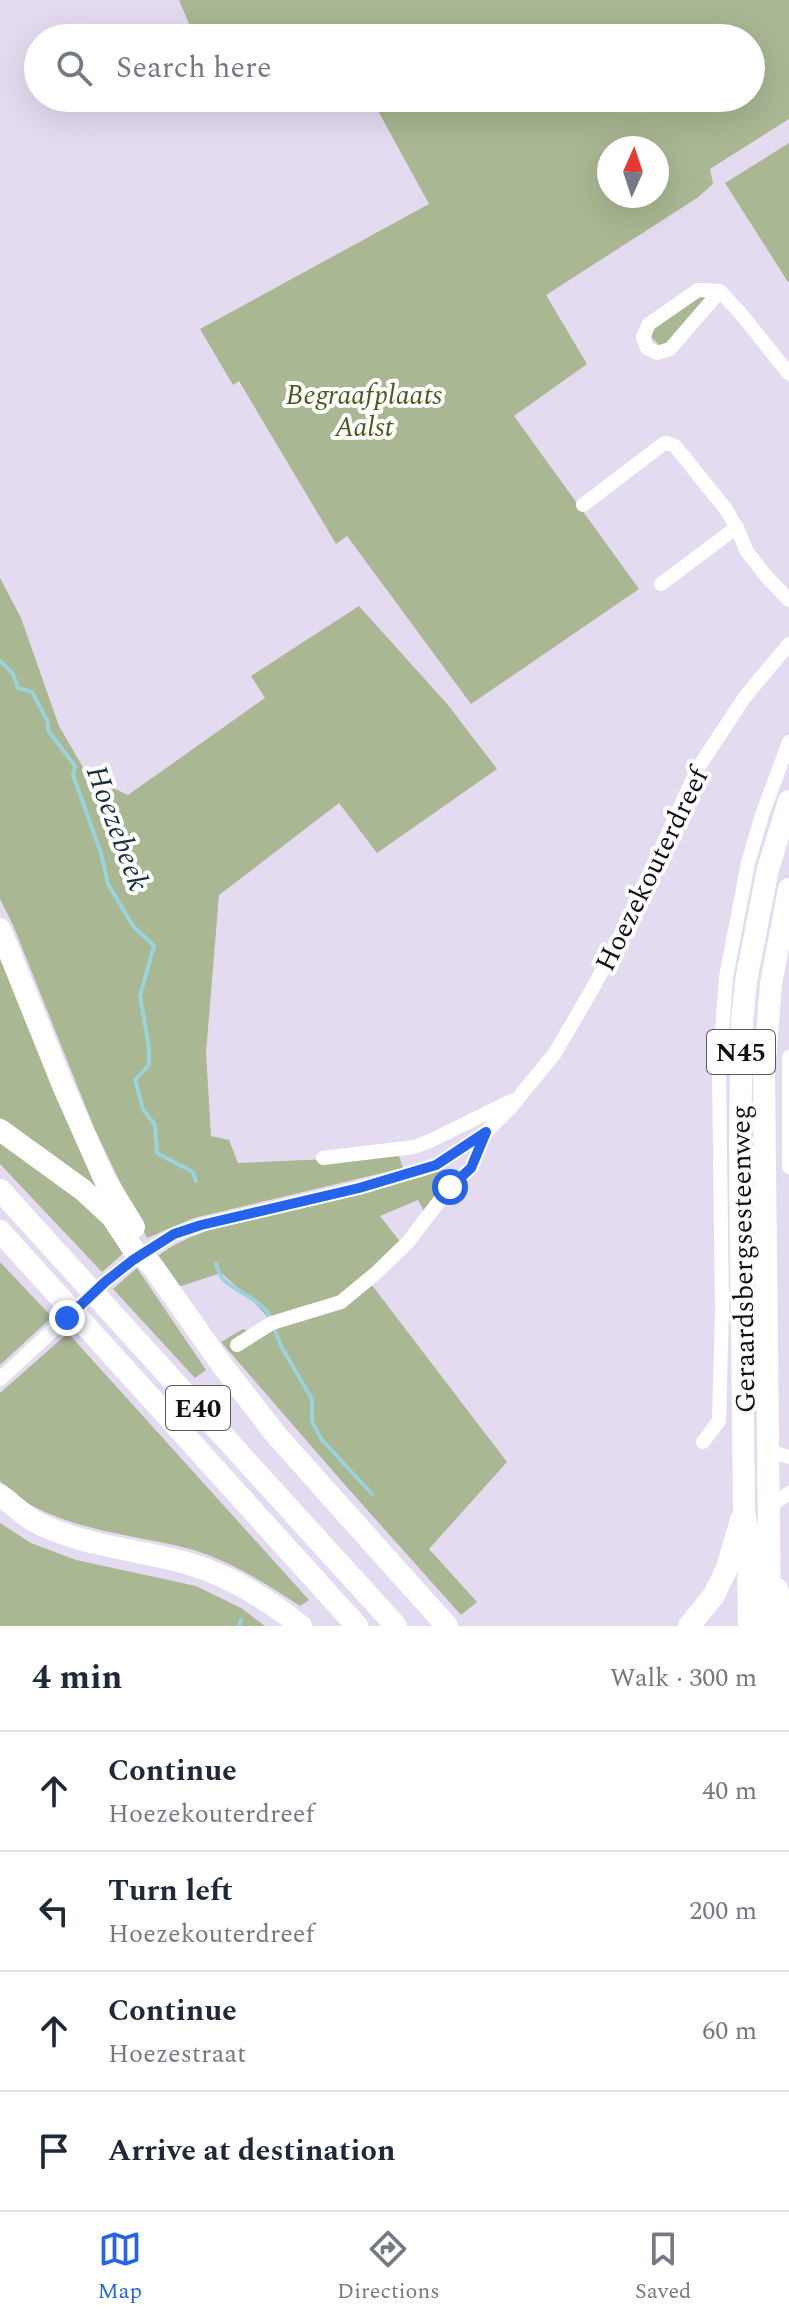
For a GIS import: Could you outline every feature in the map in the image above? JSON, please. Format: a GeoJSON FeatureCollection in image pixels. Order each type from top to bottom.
{"type":"FeatureCollection","features":[{"type":"Feature","properties":{"kind":"highway","name":"Geraardsbergsesteenweg"},"geometry":{"type":"LineString","coordinates":[[749,1626],[748,1534],[744,1511],[740,1146],[742,1021],[758,913],[789,801]]}},
{"type":"Feature","properties":{"kind":"highway","name":"Geraardsbergsesteenweg"},"geometry":{"type":"LineString","coordinates":[[770,1626],[769,1513],[784,1455],[764,1072],[771,984],[789,889]]}},
{"type":"Feature","properties":{"kind":"highway"},"geometry":{"type":"LineString","coordinates":[[0,929],[98,1165],[146,1247],[140,1259]]}},
{"type":"Feature","properties":{"kind":"highway"},"geometry":{"type":"LineString","coordinates":[[0,1130],[83,1190],[112,1217],[140,1259],[277,1436],[447,1626]]}},
{"type":"Feature","properties":{"kind":"highway","name":"E40"},"geometry":{"type":"LineString","coordinates":[[0,1190],[396,1626]]}},
{"type":"Feature","properties":{"kind":"highway","name":"E40"},"geometry":{"type":"LineString","coordinates":[[0,1231],[357,1626]]}},
{"type":"Feature","properties":{"kind":"highway"},"geometry":{"type":"LineString","coordinates":[[0,1495],[35,1521],[69,1534],[185,1562],[235,1581],[274,1604],[301,1626]]}},
{"type":"Feature","properties":{"kind":"highway"},"geometry":{"type":"LineString","coordinates":[[689,1626],[714,1595],[727,1568],[744,1511]]}},
{"type":"Feature","properties":{"kind":"highway"},"geometry":{"type":"LineString","coordinates":[[770,1561],[789,1626]]}},
{"type":"Feature","properties":{"kind":"street"},"geometry":{"type":"LineString","coordinates":[[720,291],[670,349],[657,353],[647,348],[643,337],[649,324],[698,290],[720,291],[789,374]]}},
{"type":"Feature","properties":{"kind":"street"},"geometry":{"type":"LineString","coordinates":[[583,505],[667,443],[675,446],[725,508],[747,552],[789,600]]}},
{"type":"Feature","properties":{"kind":"street"},"geometry":{"type":"LineString","coordinates":[[661,584],[737,527]]}},
{"type":"Feature","properties":{"kind":"street","name":"Hoezekouterdreef"},"geometry":{"type":"LineString","coordinates":[[0,1379],[47,1336],[174,1234],[359,1188],[436,1165],[486,1132],[555,1053],[628,921],[682,799],[704,758],[744,698],[789,644]]}},
{"type":"Feature","properties":{"kind":"street"},"geometry":{"type":"LineString","coordinates":[[703,1442],[719,1421],[722,1309],[719,1071],[726,977],[748,863],[789,742]]}},
{"type":"Feature","properties":{"kind":"street"},"geometry":{"type":"LineString","coordinates":[[789,1057],[789,1167]]}},
{"type":"Feature","properties":{"kind":"street","name":"Hoezekouterdreef"},"geometry":{"type":"LineString","coordinates":[[323,1158],[414,1147],[518,1097]]}},
{"type":"Feature","properties":{"kind":"street","name":"Hoezekouterdreef"},"geometry":{"type":"LineString","coordinates":[[237,1345],[272,1323],[341,1302],[376,1273],[408,1242],[450,1187],[471,1168],[486,1132]]}},
{"type":"Feature","properties":{"kind":"street"},"geometry":{"type":"LineString","coordinates":[[769,1513],[774,1503],[789,1493]]}},
{"type":"Feature","properties":{"kind":"green space","name":"Begraafplaats Aalst"},"geometry":{"type":"Polygon","coordinates":[[[179,0],[789,0],[789,119],[710,169],[713,184],[697,198],[546,295],[587,364],[514,416],[639,589],[471,704],[347,536],[336,544],[239,381],[233,385],[200,329],[429,204],[379,112],[765,112],[765,24],[189,24],[179,0]]]}},
{"type":"Feature","properties":{"kind":"green space"},"geometry":{"type":"Polygon","coordinates":[[[789,143],[789,281],[788,282],[725,183],[789,143]]]}},
{"type":"Feature","properties":{"kind":"green space"},"geometry":{"type":"Polygon","coordinates":[[[699,296],[707,297],[667,345],[659,345],[652,338],[651,329],[699,296]]]}},
{"type":"Feature","properties":{"kind":"green space"},"geometry":{"type":"Polygon","coordinates":[[[0,578],[21,618],[59,726],[88,776],[128,795],[265,698],[251,676],[359,606],[448,705],[497,769],[377,853],[339,803],[219,895],[206,1053],[211,1136],[229,1140],[238,1163],[399,1156],[403,1168],[194,1218],[147,1238],[95,1130],[0,899],[0,578]]]}},
{"type":"Feature","properties":{"kind":"green space"},"geometry":{"type":"Polygon","coordinates":[[[0,957],[95,1184],[96,1189],[0,1118],[0,957]]]}},
{"type":"Feature","properties":{"kind":"green space"},"geometry":{"type":"Polygon","coordinates":[[[0,1139],[105,1220],[126,1251],[102,1272],[0,1164],[0,1139]]]}},
{"type":"Feature","properties":{"kind":"green space"},"geometry":{"type":"Polygon","coordinates":[[[443,1169],[448,1182],[424,1211],[418,1200],[380,1216],[402,1244],[340,1298],[271,1321],[221,1273],[178,1287],[158,1256],[187,1239],[219,1227],[422,1177],[443,1169]]]}},
{"type":"Feature","properties":{"kind":"green space"},"geometry":{"type":"Polygon","coordinates":[[[0,1262],[52,1317],[0,1365],[0,1262]]]}},
{"type":"Feature","properties":{"kind":"green space"},"geometry":{"type":"Polygon","coordinates":[[[137,1268],[206,1370],[195,1378],[113,1289],[137,1268]]]}},
{"type":"Feature","properties":{"kind":"green space"},"geometry":{"type":"Polygon","coordinates":[[[371,1284],[507,1462],[429,1549],[477,1602],[461,1615],[221,1342],[243,1329],[258,1335],[371,1284]]]}},
{"type":"Feature","properties":{"kind":"green space"},"geometry":{"type":"Polygon","coordinates":[[[68,1333],[309,1600],[300,1606],[247,1573],[190,1549],[68,1521],[25,1502],[0,1481],[0,1393],[68,1333]]]}},
{"type":"Feature","properties":{"kind":"green space"},"geometry":{"type":"Polygon","coordinates":[[[0,1523],[31,1543],[76,1560],[196,1586],[241,1608],[265,1626],[0,1626],[0,1523]]]}},
{"type":"Feature","properties":{"kind":"waterway","name":"Hoezebeek"},"geometry":{"type":"LineString","coordinates":[[0,661],[13,674],[18,688],[32,692],[48,722],[48,730],[75,766],[73,775],[101,853],[108,884],[133,926],[154,946],[140,996],[149,1065],[135,1080],[143,1109],[155,1125],[157,1153],[193,1172],[196,1181]]}},
{"type":"Feature","properties":{"kind":"waterway","name":"Hoezebeek"},"geometry":{"type":"LineString","coordinates":[[216,1264],[223,1279],[256,1302],[271,1318]]}},
{"type":"Feature","properties":{"kind":"waterway","name":"Hoezebeek"},"geometry":{"type":"LineString","coordinates":[[274,1328],[312,1399],[312,1422],[322,1440],[372,1494]]}},
{"type":"Feature","properties":{"kind":"waterway","name":"Hoezebeek"},"geometry":{"type":"LineString","coordinates":[[239,1626],[241,1620]]}},
{"type":"Feature","properties":{"kind":"route"},"geometry":{"type":"LineString","coordinates":[[67,1318],[133,1260],[174,1234],[359,1188],[436,1165],[486,1132],[471,1168],[450,1187]]}}]}
